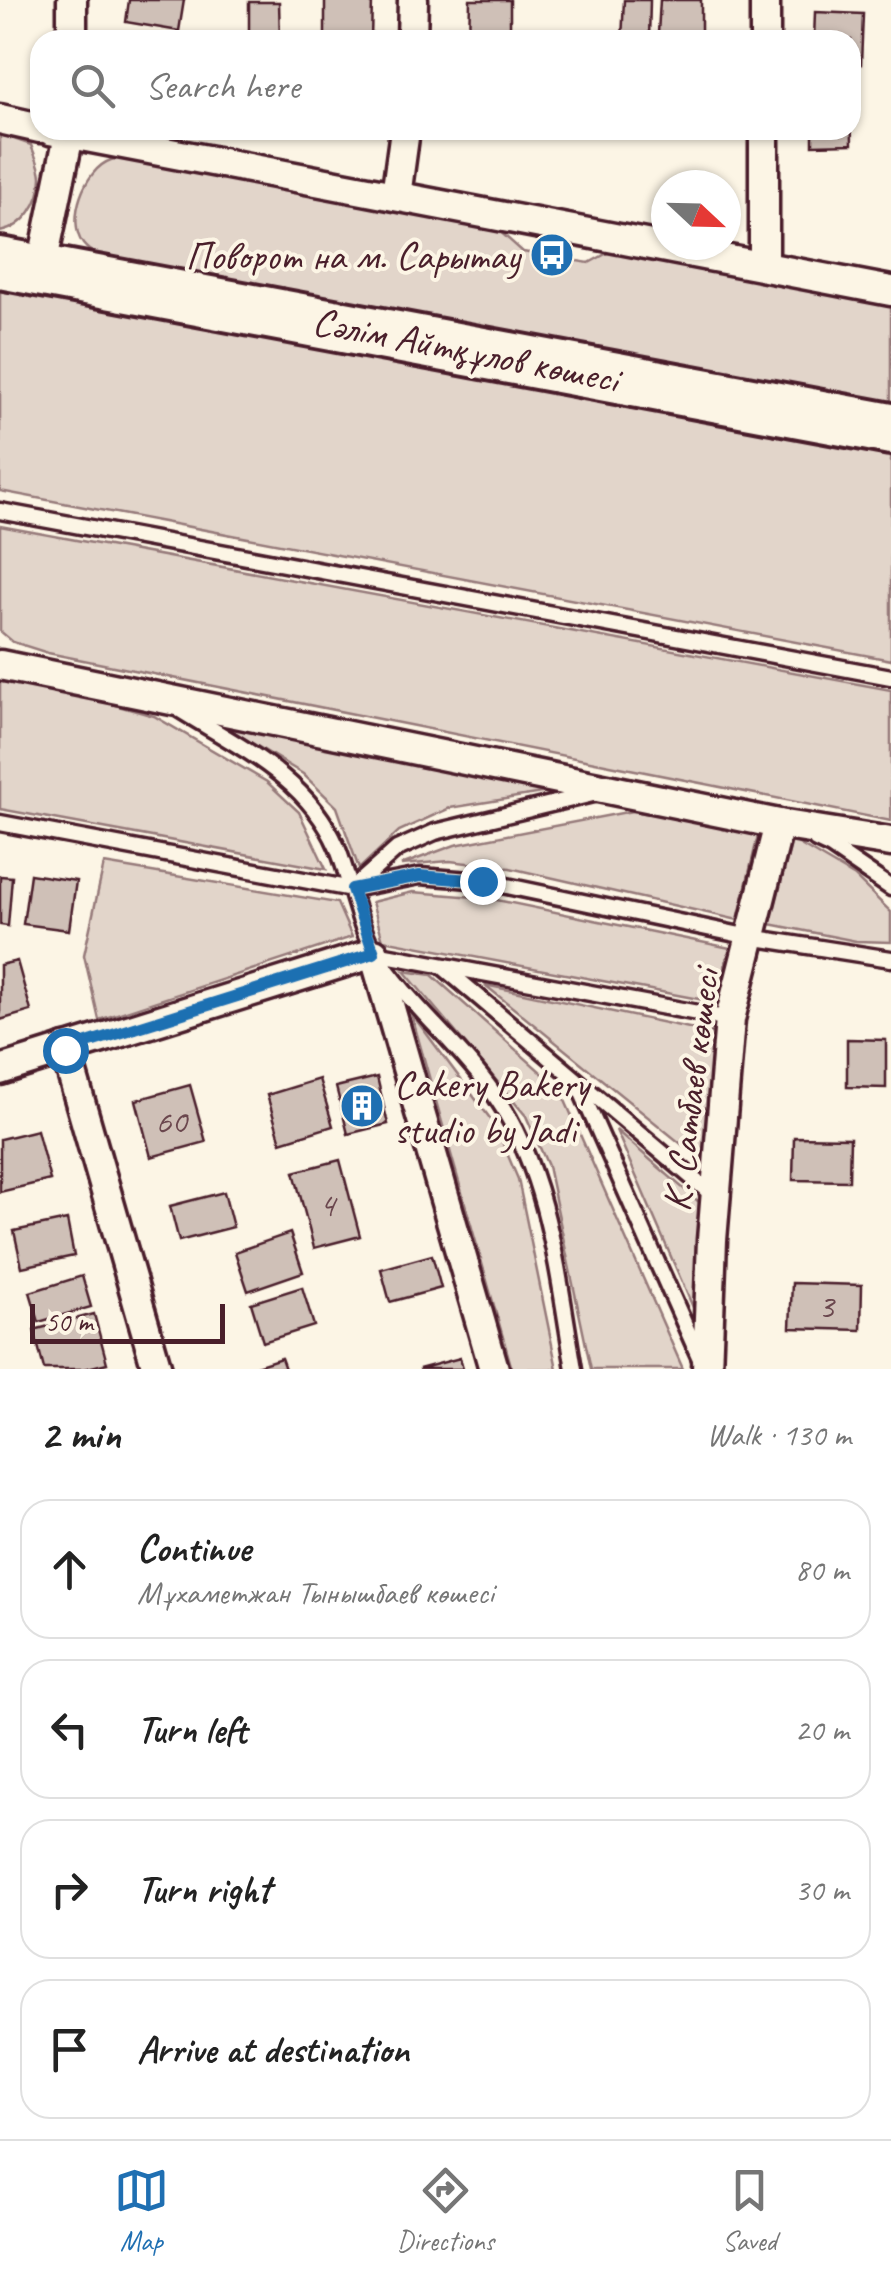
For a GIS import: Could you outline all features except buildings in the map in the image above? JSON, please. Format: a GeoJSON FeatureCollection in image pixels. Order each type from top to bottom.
{"type":"FeatureCollection","features":[{"type":"Feature","properties":{"kind":"highway","name":"Сәлім Айтқұлов көшесі"},"geometry":{"type":"LineString","coordinates":[[20,266],[891,429]]}},
{"type":"Feature","properties":{"kind":"street"},"geometry":{"type":"LineString","coordinates":[[72,0],[72,30]]}},
{"type":"Feature","properties":{"kind":"street"},"geometry":{"type":"LineString","coordinates":[[412,30],[413,0]]}},
{"type":"Feature","properties":{"kind":"street"},"geometry":{"type":"LineString","coordinates":[[764,30],[765,0]]}},
{"type":"Feature","properties":{"kind":"street"},"geometry":{"type":"LineString","coordinates":[[0,119],[30,126]]}},
{"type":"Feature","properties":{"kind":"street"},"geometry":{"type":"LineString","coordinates":[[20,266],[60,140]]}},
{"type":"Feature","properties":{"kind":"street"},"geometry":{"type":"LineString","coordinates":[[109,140],[891,291]]}},
{"type":"Feature","properties":{"kind":"street"},"geometry":{"type":"LineString","coordinates":[[396,196],[404,140]]}},
{"type":"Feature","properties":{"kind":"street"},"geometry":{"type":"LineString","coordinates":[[764,140],[764,266]]}},
{"type":"Feature","properties":{"kind":"street"},"geometry":{"type":"LineString","coordinates":[[6,662],[158,697],[779,824],[891,842]]}},
{"type":"Feature","properties":{"kind":"street","name":"К. Сатбаев көшесі"},"geometry":{"type":"LineString","coordinates":[[706,1369],[730,1018],[779,824]]}},
{"type":"Feature","properties":{"kind":"street"},"geometry":{"type":"LineString","coordinates":[[0,1070],[374,953],[494,1369]]}},
{"type":"Feature","properties":{"kind":"street"},"geometry":{"type":"LineString","coordinates":[[65,1050],[157,1369]]}},
{"type":"Feature","properties":{"kind":"lane"},"geometry":{"type":"LineString","coordinates":[[0,510],[891,677]]}},
{"type":"Feature","properties":{"kind":"lane"},"geometry":{"type":"LineString","coordinates":[[158,697],[281,772],[312,802],[336,845],[374,953],[494,1094],[530,1160],[552,1246],[574,1369]]}},
{"type":"Feature","properties":{"kind":"lane"},"geometry":{"type":"LineString","coordinates":[[352,889],[397,849],[435,832],[613,790]]}},
{"type":"Feature","properties":{"kind":"lane"},"geometry":{"type":"LineString","coordinates":[[0,823],[352,889],[420,876],[482,881],[750,937],[887,957]]}},
{"type":"Feature","properties":{"kind":"lane"},"geometry":{"type":"LineString","coordinates":[[779,824],[831,847],[891,888]]}},
{"type":"Feature","properties":{"kind":"lane"},"geometry":{"type":"LineString","coordinates":[[374,953],[730,1018]]}},
{"type":"Feature","properties":{"kind":"lane"},"geometry":{"type":"LineString","coordinates":[[442,966],[716,1198]]}},
{"type":"Feature","properties":{"kind":"lane"},"geometry":{"type":"LineString","coordinates":[[575,1078],[706,1369]]}},
{"type":"Feature","properties":{"kind":"shaded area"},"geometry":{"type":"Polygon","coordinates":[[[0,134],[31,145],[41,177],[30,212],[17,225],[0,232],[0,134]]]}},
{"type":"Feature","properties":{"kind":"shaded area"},"geometry":{"type":"Polygon","coordinates":[[[135,158],[496,228],[523,252],[589,263],[613,250],[891,301],[891,406],[108,260],[83,244],[76,222],[86,184],[101,165],[114,159],[135,158]]]}},
{"type":"Feature","properties":{"kind":"shaded area"},"geometry":{"type":"Polygon","coordinates":[[[0,290],[891,454],[891,660],[0,491],[0,290]]]}},
{"type":"Feature","properties":{"kind":"shaded area"},"geometry":{"type":"Polygon","coordinates":[[[0,526],[891,690],[891,821],[48,653],[13,642],[0,631],[0,526]]]}},
{"type":"Feature","properties":{"kind":"shaded area"},"geometry":{"type":"Polygon","coordinates":[[[0,681],[154,716],[267,782],[299,812],[326,869],[0,809],[0,681]]]}},
{"type":"Feature","properties":{"kind":"shaded area"},"geometry":{"type":"Polygon","coordinates":[[[219,723],[548,792],[450,808],[399,831],[359,869],[337,807],[303,774],[219,723]]]}},
{"type":"Feature","properties":{"kind":"shaded area"},"geometry":{"type":"Polygon","coordinates":[[[632,811],[759,831],[738,920],[510,868],[450,861],[401,865],[455,845],[632,811]]]}},
{"type":"Feature","properties":{"kind":"shaded area"},"geometry":{"type":"Polygon","coordinates":[[[792,840],[855,877],[891,912],[891,942],[856,941],[770,924],[792,840]]]}},
{"type":"Feature","properties":{"kind":"shaded area"},"geometry":{"type":"Polygon","coordinates":[[[104,864],[337,903],[352,937],[99,1020],[84,955],[104,864]]]}},
{"type":"Feature","properties":{"kind":"shaded area"},"geometry":{"type":"Polygon","coordinates":[[[413,892],[487,898],[730,948],[715,1002],[383,940],[372,902],[413,892]]]}},
{"type":"Feature","properties":{"kind":"shaded area"},"geometry":{"type":"Polygon","coordinates":[[[404,971],[432,975],[560,1089],[683,1369],[591,1369],[548,1166],[526,1116],[404,971]]]}},
{"type":"Feature","properties":{"kind":"shaded area"},"geometry":{"type":"Polygon","coordinates":[[[485,985],[713,1033],[706,1164],[485,985]]]}},
{"type":"Feature","properties":{"kind":"shaded area"},"geometry":{"type":"Polygon","coordinates":[[[411,1013],[495,1125],[518,1179],[557,1369],[512,1369],[411,1013]]]}},
{"type":"Feature","properties":{"kind":"shaded area"},"geometry":{"type":"Polygon","coordinates":[[[616,1130],[699,1202],[695,1312],[616,1130]]]}},
{"type":"Feature","properties":{"kind":"place","name":"Поворот на м. Сарытау"},"geometry":{"type":"Point","coordinates":[552,255]}},
{"type":"Feature","properties":{"kind":"place","name":"Cakery Bakery studio by Jadi"},"geometry":{"type":"Point","coordinates":[362,1106]}},
{"type":"Feature","properties":{"kind":"route"},"geometry":{"type":"LineString","coordinates":[[65,1050],[374,953],[352,889],[420,876],[482,881]]}}]}
